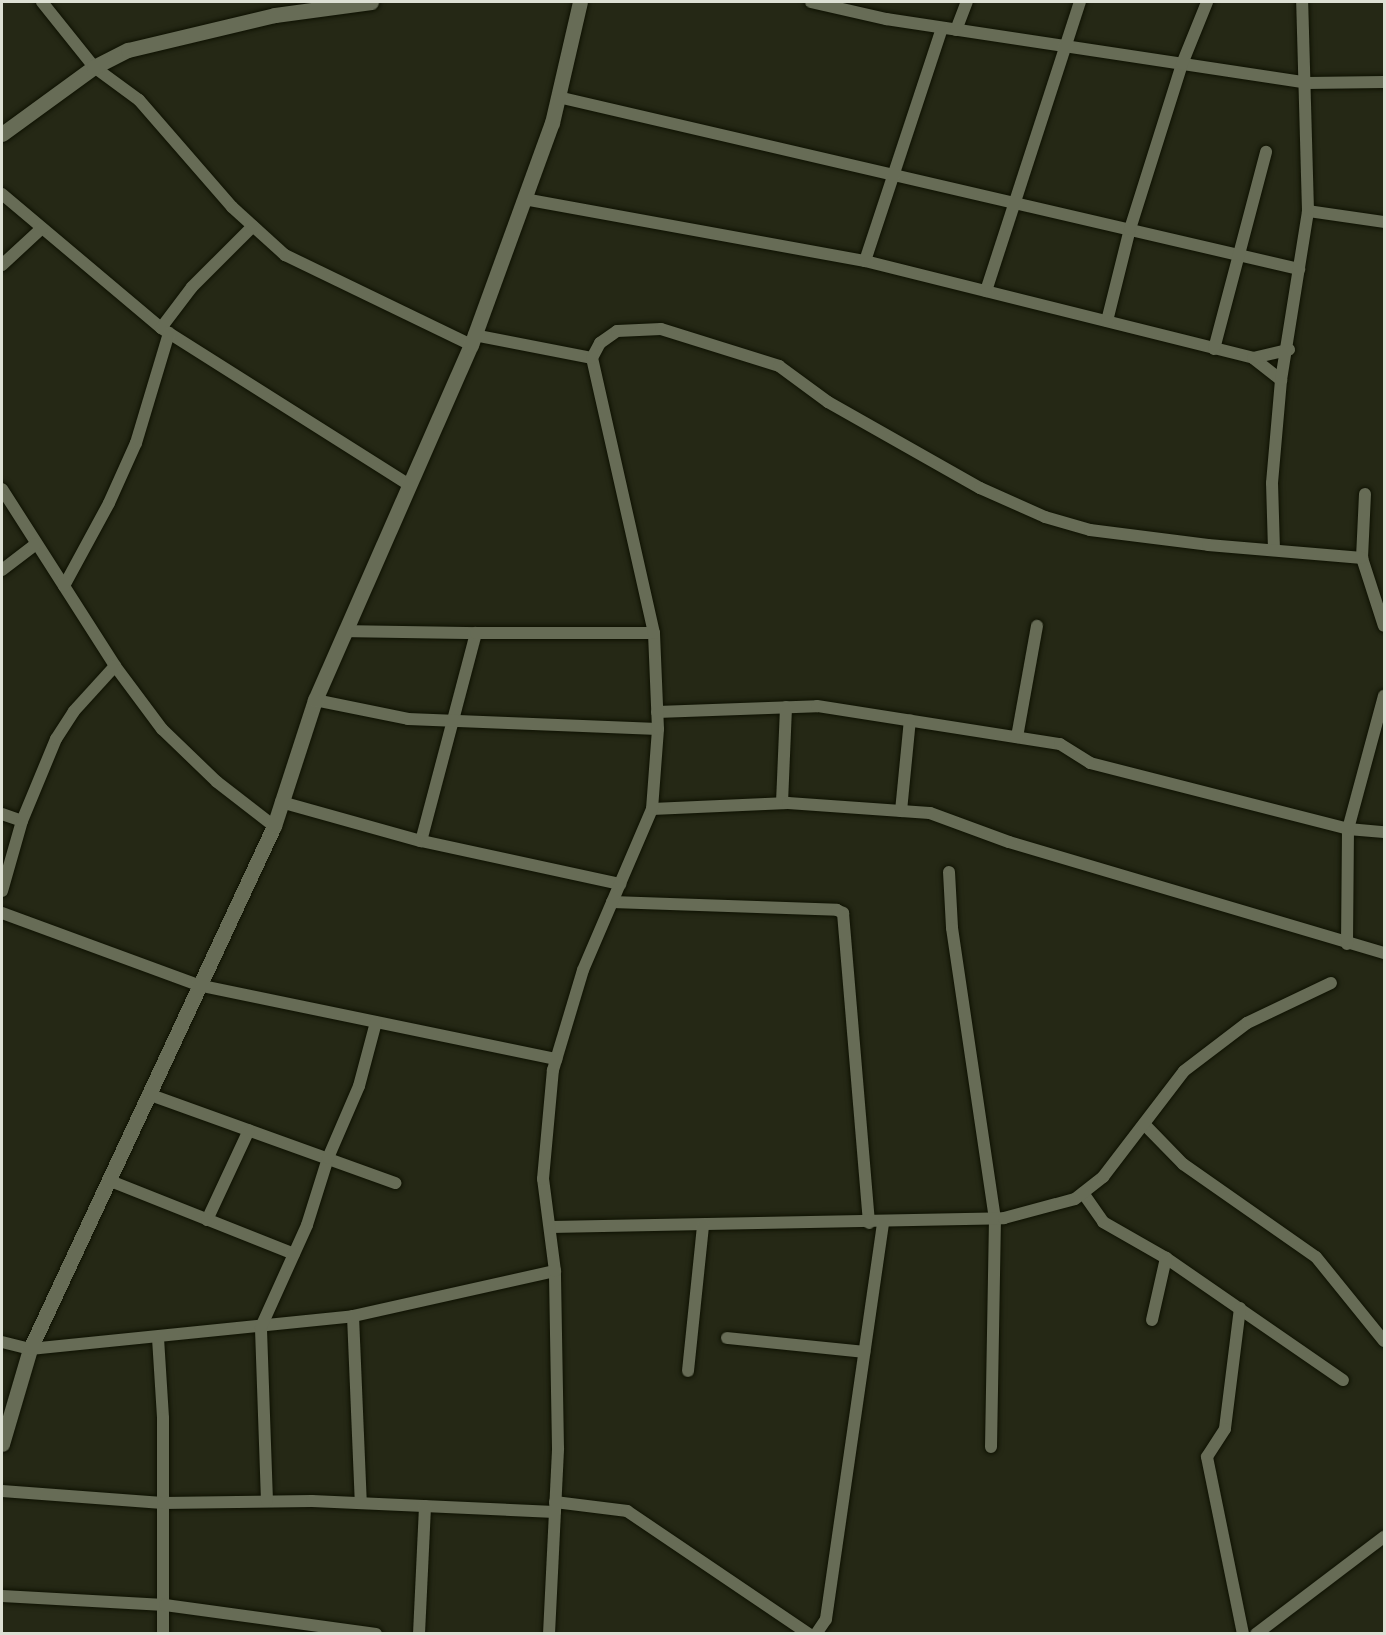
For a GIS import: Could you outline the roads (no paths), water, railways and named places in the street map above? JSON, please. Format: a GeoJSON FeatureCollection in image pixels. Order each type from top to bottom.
{"type":"FeatureCollection","features":[{"type":"Feature","properties":{"kind":"street"},"geometry":{"type":"LineString","coordinates":[[42,2],[94,67],[139,100],[253,226],[285,255],[472,340],[592,358]]}},
{"type":"Feature","properties":{"kind":"street"},"geometry":{"type":"LineString","coordinates":[[2,134],[94,67],[128,50],[275,15],[371,2]]}},
{"type":"Feature","properties":{"kind":"street"},"geometry":{"type":"LineString","coordinates":[[2,1444],[30,1349],[274,826],[315,700],[472,340],[524,199],[558,97],[580,2]]}},
{"type":"Feature","properties":{"kind":"street"},"geometry":{"type":"LineString","coordinates":[[811,2],[832,4],[942,28],[1307,83],[1384,82]]}},
{"type":"Feature","properties":{"kind":"street"},"geometry":{"type":"LineString","coordinates":[[956,30],[967,2]]}},
{"type":"Feature","properties":{"kind":"street"},"geometry":{"type":"LineString","coordinates":[[986,291],[1062,46],[1080,2]]}},
{"type":"Feature","properties":{"kind":"street"},"geometry":{"type":"LineString","coordinates":[[1107,321],[1130,229],[1182,64],[1208,2]]}},
{"type":"Feature","properties":{"kind":"street"},"geometry":{"type":"LineString","coordinates":[[1274,550],[1272,483],[1281,380],[1288,350],[1308,211],[1307,83],[1302,2]]}},
{"type":"Feature","properties":{"kind":"street"},"geometry":{"type":"LineString","coordinates":[[864,261],[890,177],[942,28]]}},
{"type":"Feature","properties":{"kind":"street"},"geometry":{"type":"LineString","coordinates":[[558,97],[890,177],[1130,229],[1299,269]]}},
{"type":"Feature","properties":{"kind":"street"},"geometry":{"type":"LineString","coordinates":[[1214,349],[1242,255],[1266,152]]}},
{"type":"Feature","properties":{"kind":"street"},"geometry":{"type":"LineString","coordinates":[[2,194],[165,331],[409,485]]}},
{"type":"Feature","properties":{"kind":"street"},"geometry":{"type":"LineString","coordinates":[[524,199],[864,261],[1252,358],[1281,380]]}},
{"type":"Feature","properties":{"kind":"street"},"geometry":{"type":"LineString","coordinates":[[1308,211],[1384,222]]}},
{"type":"Feature","properties":{"kind":"street"},"geometry":{"type":"LineString","coordinates":[[64,586],[109,503],[136,443],[165,331],[209,268],[253,226]]}},
{"type":"Feature","properties":{"kind":"street"},"geometry":{"type":"LineString","coordinates":[[2,265],[42,228]]}},
{"type":"Feature","properties":{"kind":"street"},"geometry":{"type":"LineString","coordinates":[[549,1634],[555,1507],[555,1271],[543,1179],[556,1059],[583,970],[652,809],[658,729],[654,633],[592,358],[600,344],[617,331],[661,329],[779,366],[848,414],[980,488],[1045,517],[1090,530],[1362,558]]}},
{"type":"Feature","properties":{"kind":"street"},"geometry":{"type":"LineString","coordinates":[[1252,358],[1288,350]]}},
{"type":"Feature","properties":{"kind":"street"},"geometry":{"type":"LineString","coordinates":[[2,489],[115,666],[162,729],[217,782],[274,826]]}},
{"type":"Feature","properties":{"kind":"street"},"geometry":{"type":"LineString","coordinates":[[1365,494],[1362,558],[1384,626]]}},
{"type":"Feature","properties":{"kind":"street"},"geometry":{"type":"LineString","coordinates":[[2,570],[36,544]]}},
{"type":"Feature","properties":{"kind":"street"},"geometry":{"type":"LineString","coordinates":[[1017,737],[1037,626]]}},
{"type":"Feature","properties":{"kind":"street"},"geometry":{"type":"LineString","coordinates":[[345,631],[654,633]]}},
{"type":"Feature","properties":{"kind":"street"},"geometry":{"type":"LineString","coordinates":[[421,841],[455,720],[476,633]]}},
{"type":"Feature","properties":{"kind":"street"},"geometry":{"type":"LineString","coordinates":[[2,891],[22,821],[56,739],[74,711],[115,666]]}},
{"type":"Feature","properties":{"kind":"street"},"geometry":{"type":"LineString","coordinates":[[1347,944],[1348,829],[1381,724],[1384,696]]}},
{"type":"Feature","properties":{"kind":"street"},"geometry":{"type":"LineString","coordinates":[[315,700],[408,719],[658,729]]}},
{"type":"Feature","properties":{"kind":"street"},"geometry":{"type":"LineString","coordinates":[[657,712],[817,706],[1060,744],[1090,763],[1348,829],[1384,832]]}},
{"type":"Feature","properties":{"kind":"street"},"geometry":{"type":"LineString","coordinates":[[782,803],[786,707]]}},
{"type":"Feature","properties":{"kind":"street"},"geometry":{"type":"LineString","coordinates":[[901,811],[910,720]]}},
{"type":"Feature","properties":{"kind":"street"},"geometry":{"type":"LineString","coordinates":[[281,802],[421,841],[620,884]]}},
{"type":"Feature","properties":{"kind":"street"},"geometry":{"type":"LineString","coordinates":[[652,809],[782,803],[930,813],[1010,842],[1347,944],[1384,953]]}},
{"type":"Feature","properties":{"kind":"street"},"geometry":{"type":"LineString","coordinates":[[2,814],[22,821]]}},
{"type":"Feature","properties":{"kind":"street"},"geometry":{"type":"LineString","coordinates":[[950,872],[952,928],[995,1218],[992,1447]]}},
{"type":"Feature","properties":{"kind":"street"},"geometry":{"type":"LineString","coordinates":[[612,902],[837,910],[843,913],[869,1223]]}},
{"type":"Feature","properties":{"kind":"street"},"geometry":{"type":"LineString","coordinates":[[2,913],[198,986],[556,1059]]}},
{"type":"Feature","properties":{"kind":"street"},"geometry":{"type":"LineString","coordinates":[[551,1227],[869,1223],[995,1218],[1075,1199],[1103,1177],[1184,1071],[1247,1023],[1331,983]]}},
{"type":"Feature","properties":{"kind":"street"},"geometry":{"type":"LineString","coordinates":[[267,1501],[261,1327],[294,1254],[328,1158],[359,1086],[376,1022]]}},
{"type":"Feature","properties":{"kind":"street"},"geometry":{"type":"LineString","coordinates":[[148,1094],[395,1183]]}},
{"type":"Feature","properties":{"kind":"street"},"geometry":{"type":"LineString","coordinates":[[1144,1124],[1183,1164],[1316,1257],[1384,1341]]}},
{"type":"Feature","properties":{"kind":"street"},"geometry":{"type":"LineString","coordinates":[[207,1220],[249,1130]]}},
{"type":"Feature","properties":{"kind":"street"},"geometry":{"type":"LineString","coordinates":[[108,1180],[294,1254]]}},
{"type":"Feature","properties":{"kind":"street"},"geometry":{"type":"LineString","coordinates":[[1083,1193],[1103,1222],[1166,1258],[1343,1380]]}},
{"type":"Feature","properties":{"kind":"street"},"geometry":{"type":"LineString","coordinates":[[816,1634],[826,1619],[883,1222]]}},
{"type":"Feature","properties":{"kind":"street"},"geometry":{"type":"LineString","coordinates":[[688,1371],[703,1225]]}},
{"type":"Feature","properties":{"kind":"street"},"geometry":{"type":"LineString","coordinates":[[1152,1320],[1166,1258]]}},
{"type":"Feature","properties":{"kind":"street"},"geometry":{"type":"LineString","coordinates":[[2,1342],[30,1349],[158,1338],[353,1316],[555,1271]]}},
{"type":"Feature","properties":{"kind":"street"},"geometry":{"type":"LineString","coordinates":[[1240,1308],[1225,1430],[1207,1457],[1243,1634]]}},
{"type":"Feature","properties":{"kind":"street"},"geometry":{"type":"LineString","coordinates":[[353,1316],[361,1503]]}},
{"type":"Feature","properties":{"kind":"street"},"geometry":{"type":"LineString","coordinates":[[158,1338],[165,1605],[162,1634]]}},
{"type":"Feature","properties":{"kind":"street"},"geometry":{"type":"LineString","coordinates":[[727,1338],[864,1352]]}},
{"type":"Feature","properties":{"kind":"street"},"geometry":{"type":"LineString","coordinates":[[2,1491],[163,1503],[267,1501],[555,1507],[627,1511],[808,1634]]}},
{"type":"Feature","properties":{"kind":"street"},"geometry":{"type":"LineString","coordinates":[[419,1634],[425,1506]]}},
{"type":"Feature","properties":{"kind":"street"},"geometry":{"type":"LineString","coordinates":[[1256,1634],[1384,1537]]}},
{"type":"Feature","properties":{"kind":"street"},"geometry":{"type":"LineString","coordinates":[[2,1596],[165,1605],[376,1634]]}}]}
